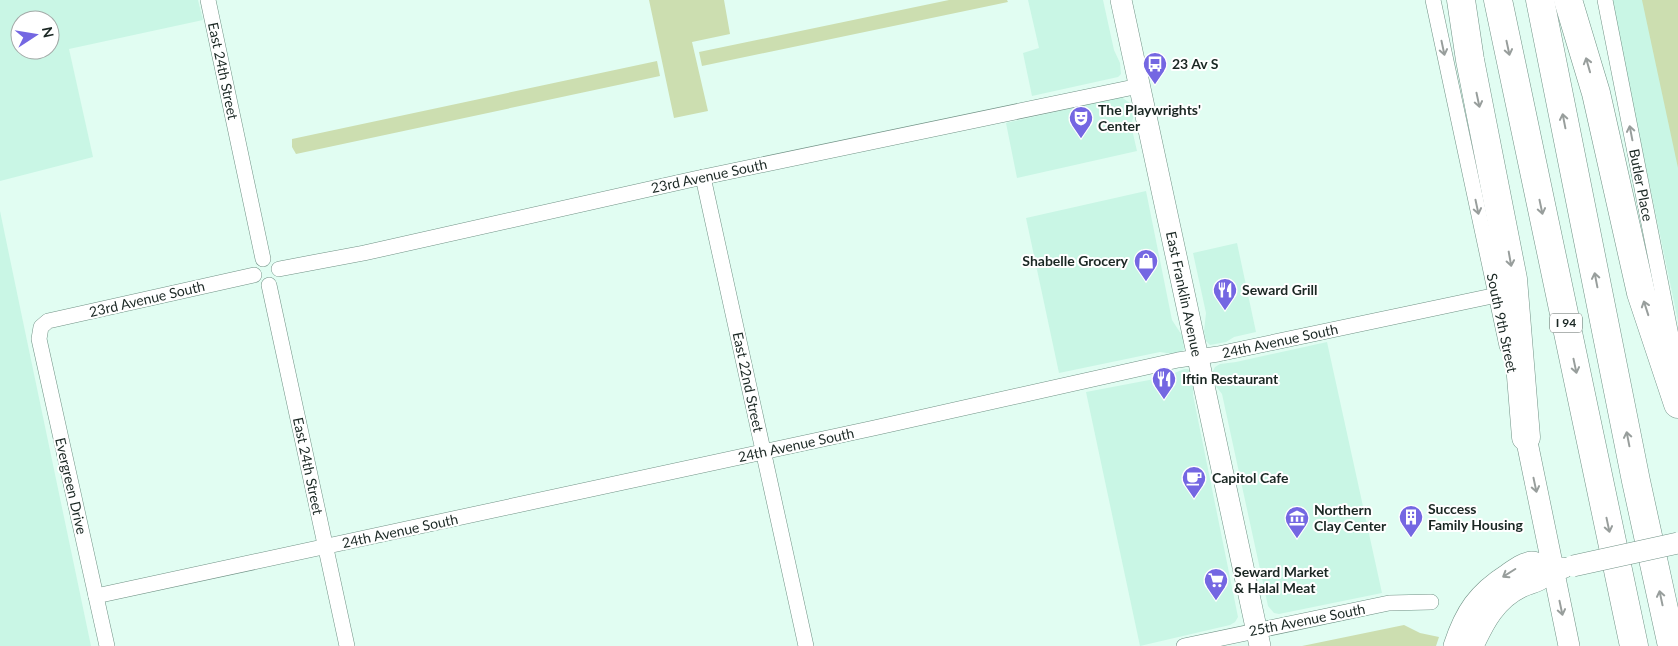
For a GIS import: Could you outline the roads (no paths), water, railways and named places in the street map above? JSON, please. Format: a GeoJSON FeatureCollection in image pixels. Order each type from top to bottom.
{"type":"FeatureCollection","features":[{"type":"Feature","properties":{"kind":"highway"},"geometry":{"type":"LineString","coordinates":[[1461,0],[1470,60],[1514,279],[1526,437]]}},
{"type":"Feature","properties":{"kind":"highway","name":"I 94"},"geometry":{"type":"LineString","coordinates":[[1498,0],[1634,646]]}},
{"type":"Feature","properties":{"kind":"highway","name":"I 94"},"geometry":{"type":"LineString","coordinates":[[1540,0],[1634,472],[1672,646]]}},
{"type":"Feature","properties":{"kind":"highway"},"geometry":{"type":"LineString","coordinates":[[1568,0],[1596,93],[1641,294],[1678,404]]}},
{"type":"Feature","properties":{"kind":"street","name":"East 24th Street"},"geometry":{"type":"LineString","coordinates":[[208,0],[263,260]]}},
{"type":"Feature","properties":{"kind":"street","name":"East Franklin Avenue"},"geometry":{"type":"LineString","coordinates":[[1121,0],[1258,638]]}},
{"type":"Feature","properties":{"kind":"street","name":"South 9th Street"},"geometry":{"type":"LineString","coordinates":[[1433,0],[1526,437],[1563,568],[1569,646]]}},
{"type":"Feature","properties":{"kind":"street","name":"Butler Place"},"geometry":{"type":"LineString","coordinates":[[1605,0],[1678,370]]}},
{"type":"Feature","properties":{"kind":"street","name":"23rd Avenue South"},"geometry":{"type":"LineString","coordinates":[[279,269],[364,253],[703,177],[1139,86]]}},
{"type":"Feature","properties":{"kind":"street","name":"East 22nd Street"},"geometry":{"type":"LineString","coordinates":[[703,177],[806,646]]}},
{"type":"Feature","properties":{"kind":"street"},"geometry":{"type":"LineString","coordinates":[[267,259],[275,262],[279,269],[280,274],[276,281],[269,285],[258,282],[254,275],[256,264],[267,259]]}},
{"type":"Feature","properties":{"kind":"street","name":"23rd Avenue South"},"geometry":{"type":"LineString","coordinates":[[41,327],[48,321],[254,275]]}},
{"type":"Feature","properties":{"kind":"street","name":"East 24th Street"},"geometry":{"type":"LineString","coordinates":[[269,285],[347,646]]}},
{"type":"Feature","properties":{"kind":"street","name":"24th Avenue South"},"geometry":{"type":"LineString","coordinates":[[96,596],[1198,357],[1497,295]]}},
{"type":"Feature","properties":{"kind":"street","name":"Evergreen Drive"},"geometry":{"type":"LineString","coordinates":[[41,327],[39,339],[107,646]]}},
{"type":"Feature","properties":{"kind":"street"},"geometry":{"type":"LineString","coordinates":[[1473,646],[1490,613],[1498,604],[1520,588],[1563,568],[1678,543]]}},
{"type":"Feature","properties":{"kind":"street"},"geometry":{"type":"LineString","coordinates":[[1454,646],[1460,627],[1475,601],[1497,581],[1522,565],[1534,562],[1563,568]]}},
{"type":"Feature","properties":{"kind":"street","name":"25th Avenue South"},"geometry":{"type":"LineString","coordinates":[[1184,646],[1258,638],[1389,603],[1431,602]]}},
{"type":"Feature","properties":{"kind":"place","name":"23 Av S"},"geometry":{"type":"Point","coordinates":[1155,85]}},
{"type":"Feature","properties":{"kind":"place","name":"The Playwrights' Center"},"geometry":{"type":"Point","coordinates":[1081,139]}},
{"type":"Feature","properties":{"kind":"place","name":"Shabelle Grocery"},"geometry":{"type":"Point","coordinates":[1146,282]}},
{"type":"Feature","properties":{"kind":"place","name":"Seward Grill"},"geometry":{"type":"Point","coordinates":[1225,311]}},
{"type":"Feature","properties":{"kind":"place","name":"Iftin Restaurant"},"geometry":{"type":"Point","coordinates":[1164,400]}},
{"type":"Feature","properties":{"kind":"place","name":"Capitol Cafe"},"geometry":{"type":"Point","coordinates":[1194,499]}},
{"type":"Feature","properties":{"kind":"place","name":"Success Family Housing"},"geometry":{"type":"Point","coordinates":[1411,538]}},
{"type":"Feature","properties":{"kind":"place","name":"Northern Clay Center"},"geometry":{"type":"Point","coordinates":[1297,539]}},
{"type":"Feature","properties":{"kind":"place","name":"Seward Market & Halal Meat"},"geometry":{"type":"Point","coordinates":[1216,601]}}]}
